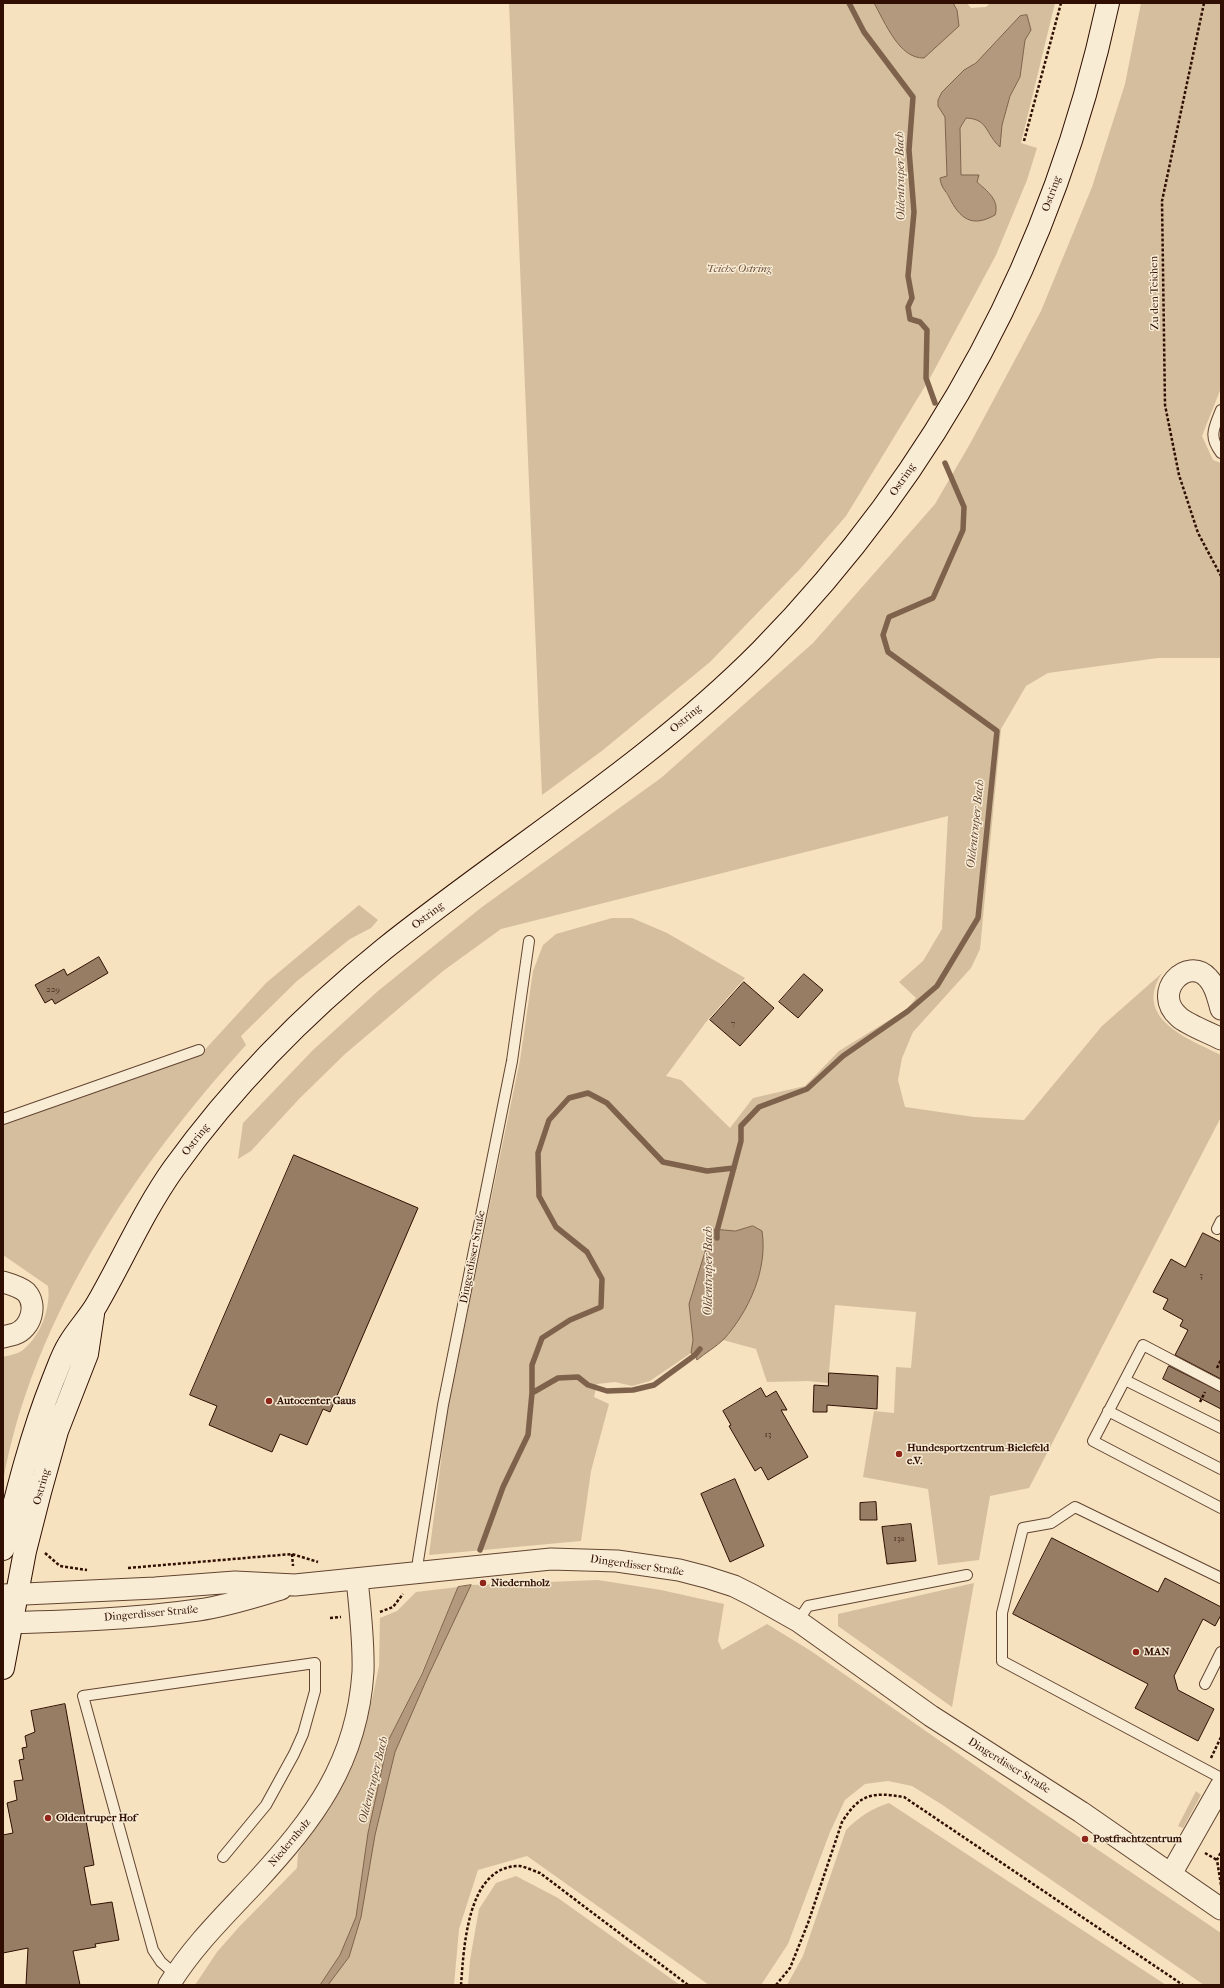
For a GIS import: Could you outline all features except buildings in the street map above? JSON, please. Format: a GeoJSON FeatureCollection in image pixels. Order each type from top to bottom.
{"type":"FeatureCollection","features":[{"type":"Feature","properties":{"kind":"main road","name":"Ostring"},"geometry":{"type":"LineString","coordinates":[[3,1549],[17,1489],[44,1404],[68,1345],[94,1310],[149,1207],[171,1172],[238,1088],[285,1038],[333,993],[384,950],[659,741],[710,698],[759,652],[804,604],[847,555],[888,502],[926,447],[960,392],[992,334],[1020,275],[1046,212],[1067,151],[1087,88],[1108,3]]}},
{"type":"Feature","properties":{"kind":"main road","name":"Ostring"},"geometry":{"type":"LineString","coordinates":[[3,1668],[10,1594],[57,1431],[87,1354],[94,1310]]}},
{"type":"Feature","properties":{"kind":"street"},"geometry":{"type":"LineString","coordinates":[[1221,1009],[1216,993],[1209,979],[1204,974],[1198,972],[1185,972],[1176,977],[1169,986],[1169,996],[1172,1007],[1180,1018],[1221,1039]]}},
{"type":"Feature","properties":{"kind":"street"},"geometry":{"type":"LineString","coordinates":[[3,1282],[26,1292],[32,1304],[31,1316],[26,1326],[16,1334],[3,1337]]}},
{"type":"Feature","properties":{"kind":"street","name":"Dingerdisser Straße"},"geometry":{"type":"LineString","coordinates":[[10,1594],[155,1588],[235,1582],[295,1585],[551,1559],[586,1559],[644,1565],[706,1577],[734,1586],[774,1606],[798,1621],[931,1716],[1081,1812],[1221,1909]]}},
{"type":"Feature","properties":{"kind":"street","name":"Niedernholz"},"geometry":{"type":"LineString","coordinates":[[173,1980],[205,1937],[288,1847],[314,1813],[346,1753],[352,1734],[361,1692],[363,1656],[358,1579]]}},
{"type":"Feature","properties":{"kind":"street","name":"Dingerdisser Straße"},"geometry":{"type":"LineString","coordinates":[[7,1623],[158,1615],[199,1610],[239,1602],[295,1585]]}},
{"type":"Feature","properties":{"kind":"street"},"geometry":{"type":"LineString","coordinates":[[1171,1874],[1221,1786]]}},
{"type":"Feature","properties":{"kind":"lane"},"geometry":{"type":"LineString","coordinates":[[1221,410],[1212,433],[1214,444],[1221,453]]}},
{"type":"Feature","properties":{"kind":"lane","name":"Dingerdisser Straße"},"geometry":{"type":"LineString","coordinates":[[418,1573],[418,1561],[443,1405],[512,1061],[529,941]]}},
{"type":"Feature","properties":{"kind":"lane"},"geometry":{"type":"LineString","coordinates":[[3,1119],[199,1050]]}},
{"type":"Feature","properties":{"kind":"lane"},"geometry":{"type":"LineString","coordinates":[[1221,1386],[1143,1345],[1093,1442],[1221,1508]]}},
{"type":"Feature","properties":{"kind":"lane"},"geometry":{"type":"LineString","coordinates":[[1125,1380],[1221,1428]]}},
{"type":"Feature","properties":{"kind":"lane"},"geometry":{"type":"LineString","coordinates":[[1108,1411],[1221,1469]]}},
{"type":"Feature","properties":{"kind":"lane"},"geometry":{"type":"LineString","coordinates":[[1221,1578],[1075,1507],[1051,1523],[1023,1528],[1002,1613],[1002,1661],[1221,1778]]}},
{"type":"Feature","properties":{"kind":"lane"},"geometry":{"type":"LineString","coordinates":[[798,1621],[808,1606],[967,1575]]}},
{"type":"Feature","properties":{"kind":"lane"},"geometry":{"type":"LineString","coordinates":[[1205,1684],[1221,1652]]}},
{"type":"Feature","properties":{"kind":"lane"},"geometry":{"type":"LineString","coordinates":[[173,1980],[153,1950],[83,1696],[315,1663],[314,1691],[303,1734],[294,1754],[266,1805],[223,1857]]}},
{"type":"Feature","properties":{"kind":"path"},"geometry":{"type":"LineString","coordinates":[[1024,141],[1060,3]]}},
{"type":"Feature","properties":{"kind":"path","name":"Zu den Teichen"},"geometry":{"type":"LineString","coordinates":[[1204,3],[1162,201],[1165,405],[1179,475],[1198,533],[1221,576]]}},
{"type":"Feature","properties":{"kind":"path"},"geometry":{"type":"LineString","coordinates":[[776,1985],[790,1968],[808,1923],[842,1822],[849,1810],[861,1800],[880,1793],[904,1797],[1183,1985]]}},
{"type":"Feature","properties":{"kind":"path"},"geometry":{"type":"LineString","coordinates":[[1221,1852],[1217,1860],[1221,1888]]}},
{"type":"Feature","properties":{"kind":"path"},"geometry":{"type":"LineString","coordinates":[[460,1985],[470,1916],[484,1882],[499,1870],[521,1866],[540,1873],[688,1985]]}},
{"type":"Feature","properties":{"kind":"green space","name":"Teiche Ostring"},"geometry":{"type":"Polygon","coordinates":[[[509,3],[874,3],[888,29],[900,46],[915,57],[924,58],[957,10],[953,3],[967,3],[971,8],[986,7],[990,3],[1055,3],[1021,143],[1037,148],[1027,180],[996,255],[930,378],[846,516],[800,569],[710,662],[603,750],[542,795],[509,3]],[[1031,30],[964,70],[945,117],[947,176],[945,192],[961,215],[991,195],[977,182],[978,175],[961,176],[960,128],[966,118],[980,121],[984,124],[995,142],[1000,146],[1002,125],[1010,96],[1020,77],[1025,40],[1031,30]]]}},
{"type":"Feature","properties":{"kind":"green space"},"geometry":{"type":"Polygon","coordinates":[[[1141,3],[1221,3],[1221,388],[1202,436],[1213,460],[1221,463],[1221,658],[1158,658],[1048,673],[1026,686],[1001,729],[980,949],[971,968],[913,1032],[902,1058],[898,1080],[905,1107],[974,1117],[1024,1120],[1102,1026],[1162,973],[1155,989],[1154,1003],[1159,1015],[1168,1025],[1180,1034],[1221,1055],[1221,1117],[1029,1488],[990,1496],[979,1560],[938,1565],[928,1489],[863,1477],[874,1411],[894,1413],[896,1367],[911,1368],[916,1312],[835,1305],[828,1383],[808,1381],[767,1382],[756,1349],[723,1340],[751,1298],[753,1226],[735,1231],[712,1230],[689,1304],[693,1340],[691,1353],[650,1381],[632,1386],[615,1382],[597,1384],[594,1397],[609,1404],[591,1471],[581,1541],[429,1555],[448,1406],[520,1060],[533,971],[543,945],[556,934],[612,918],[632,918],[667,933],[745,978],[706,1022],[666,1076],[681,1080],[730,1128],[753,1098],[805,1086],[839,1051],[907,1009],[916,998],[899,982],[923,961],[942,929],[948,816],[501,929],[443,971],[345,1054],[299,1099],[251,1151],[238,1159],[243,1123],[313,1050],[378,991],[482,907],[661,778],[813,643],[935,504],[971,442],[1041,311],[1092,187],[1125,84],[1141,3]]]}},
{"type":"Feature","properties":{"kind":"green space"},"geometry":{"type":"Polygon","coordinates":[[[359,905],[378,920],[371,928],[350,939],[297,981],[241,1036],[246,1045],[205,1092],[166,1141],[128,1193],[94,1247],[64,1304],[38,1362],[17,1421],[3,1482],[3,1357],[23,1350],[35,1337],[40,1329],[46,1312],[49,1294],[48,1286],[3,1255],[3,1125],[200,1055],[266,983],[359,905]]]}},
{"type":"Feature","properties":{"kind":"green space"},"geometry":{"type":"Polygon","coordinates":[[[598,1580],[661,1590],[724,1604],[718,1641],[722,1650],[767,1624],[811,1651],[1039,1810],[1221,1933],[1221,1985],[1204,1985],[941,1804],[912,1786],[888,1781],[865,1784],[845,1800],[830,1832],[788,1944],[761,1985],[709,1985],[527,1856],[478,1870],[459,1929],[454,1985],[328,1985],[349,1957],[361,1917],[375,1835],[395,1752],[429,1674],[471,1585],[598,1580]]]}},
{"type":"Feature","properties":{"kind":"green space"},"geometry":{"type":"Polygon","coordinates":[[[974,1583],[952,1707],[838,1626],[838,1614],[974,1583]]]}},
{"type":"Feature","properties":{"kind":"green space"},"geometry":{"type":"Polygon","coordinates":[[[458,1587],[421,1674],[388,1741],[368,1833],[356,1917],[340,1955],[320,1985],[195,1985],[217,1952],[239,1927],[297,1868],[298,1853],[332,1805],[357,1753],[373,1695],[379,1666],[380,1618],[397,1611],[416,1592],[458,1587]]]}},
{"type":"Feature","properties":{"kind":"green space"},"geometry":{"type":"Polygon","coordinates":[[[1196,1791],[1201,1795],[1183,1828],[1178,1826],[1196,1791]]]}},
{"type":"Feature","properties":{"kind":"green space"},"geometry":{"type":"Polygon","coordinates":[[[889,1803],[1166,1985],[787,1985],[803,1956],[846,1830],[866,1814],[889,1803]]]}},
{"type":"Feature","properties":{"kind":"green space"},"geometry":{"type":"Polygon","coordinates":[[[516,1876],[558,1898],[680,1985],[468,1985],[470,1960],[479,1909],[496,1883],[516,1876]]]}},
{"type":"Feature","properties":{"kind":"water"},"geometry":{"type":"Polygon","coordinates":[[[874,3],[953,3],[957,10],[959,26],[924,58],[915,57],[900,46],[888,29],[874,3]]]}},
{"type":"Feature","properties":{"kind":"water"},"geometry":{"type":"Polygon","coordinates":[[[1027,15],[1031,30],[1025,40],[1020,77],[1010,96],[1002,125],[1000,147],[983,124],[979,121],[966,118],[960,128],[961,175],[979,175],[977,182],[992,196],[996,205],[995,215],[980,221],[973,221],[962,216],[953,205],[941,184],[940,178],[947,176],[945,117],[938,106],[938,100],[942,92],[964,70],[976,63],[1020,16],[1027,15]]]}},
{"type":"Feature","properties":{"kind":"water"},"geometry":{"type":"Polygon","coordinates":[[[753,1226],[762,1231],[763,1245],[762,1260],[755,1289],[749,1303],[733,1328],[721,1342],[697,1360],[695,1355],[691,1353],[693,1340],[689,1304],[712,1229],[735,1231],[753,1226]]]}},
{"type":"Feature","properties":{"kind":"water"},"geometry":{"type":"Polygon","coordinates":[[[471,1585],[429,1674],[395,1752],[375,1835],[361,1917],[349,1957],[328,1985],[320,1985],[340,1955],[356,1917],[368,1833],[388,1741],[422,1674],[458,1587],[471,1585]]]}},
{"type":"Feature","properties":{"kind":"waterway","name":"Oldentruper Bach"},"geometry":{"type":"LineString","coordinates":[[849,3],[864,32],[913,97],[909,150],[914,212],[908,276],[912,298],[908,307],[910,319],[920,322],[927,330],[926,378],[935,403]]}},
{"type":"Feature","properties":{"kind":"waterway","name":"Oldentruper Bach"},"geometry":{"type":"LineString","coordinates":[[717,1238],[717,1231],[741,1141],[741,1126],[759,1107],[807,1089],[843,1056],[908,1011],[937,986],[978,918],[997,731],[888,652],[883,635],[889,617],[933,598],[963,530],[964,507],[945,463]]}},
{"type":"Feature","properties":{"kind":"waterway","name":"Oldentruper Bach"},"geometry":{"type":"LineString","coordinates":[[532,1393],[532,1365],[542,1338],[570,1320],[601,1307],[602,1279],[587,1252],[556,1227],[539,1196],[538,1153],[549,1120],[569,1098],[588,1093],[607,1103],[663,1162],[707,1171],[734,1168]]}},
{"type":"Feature","properties":{"kind":"waterway","name":"Oldentruper Bach"},"geometry":{"type":"LineString","coordinates":[[480,1550],[503,1487],[528,1435],[532,1393],[558,1378],[578,1377],[588,1385],[607,1391],[633,1390],[654,1385],[695,1355],[700,1349]]}},
{"type":"Feature","properties":{"kind":"place","name":"Autocenter Gaus"},"geometry":{"type":"Point","coordinates":[269,1401]}},
{"type":"Feature","properties":{"kind":"place","name":"Hundesportzentrum-Bielefeld e.V."},"geometry":{"type":"Point","coordinates":[899,1454]}},
{"type":"Feature","properties":{"kind":"place","name":"Niedernholz"},"geometry":{"type":"Point","coordinates":[483,1583]}},
{"type":"Feature","properties":{"kind":"place","name":"MAN"},"geometry":{"type":"Point","coordinates":[1136,1652]}},
{"type":"Feature","properties":{"kind":"place","name":"Oldentruper Hof"},"geometry":{"type":"Point","coordinates":[48,1818]}},
{"type":"Feature","properties":{"kind":"place","name":"Postfrachtzentrum"},"geometry":{"type":"Point","coordinates":[1085,1839]}}]}
